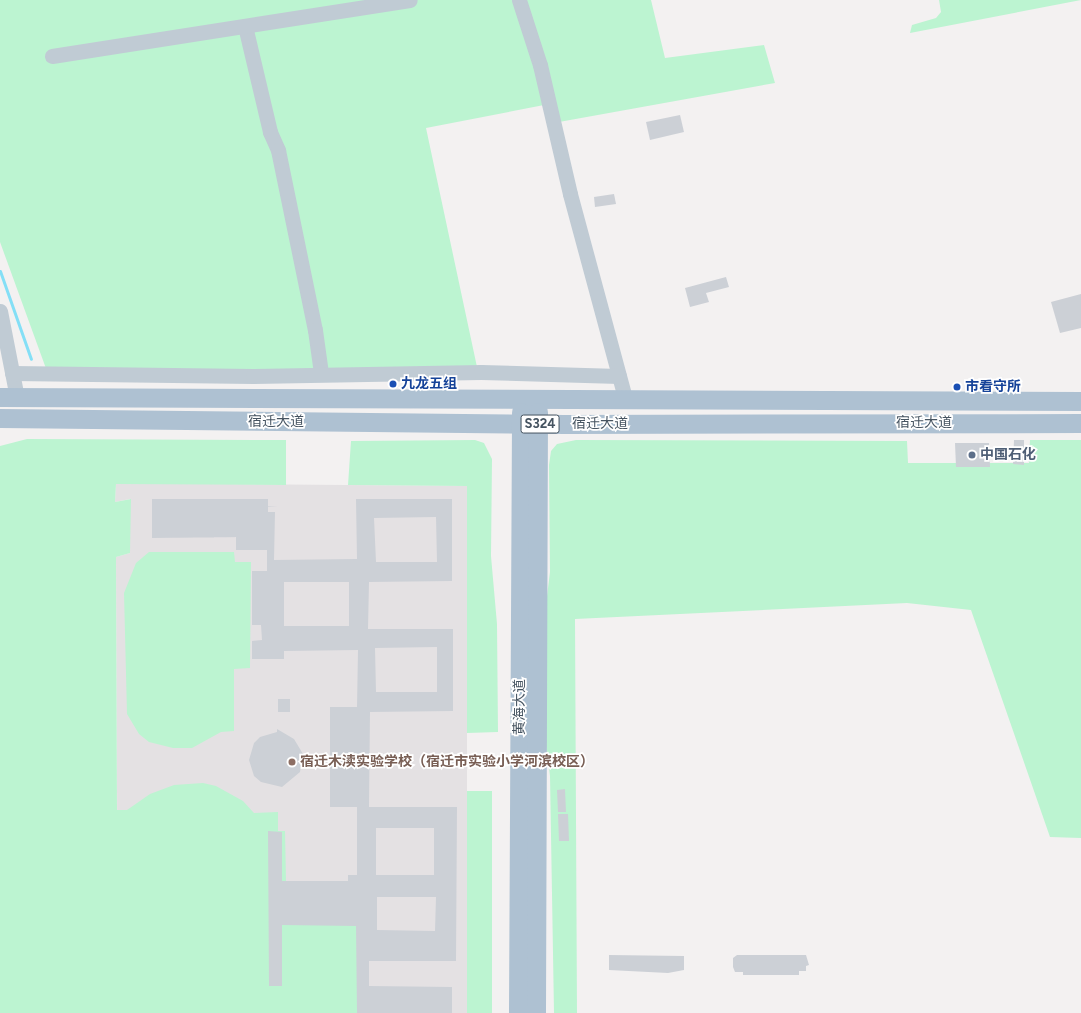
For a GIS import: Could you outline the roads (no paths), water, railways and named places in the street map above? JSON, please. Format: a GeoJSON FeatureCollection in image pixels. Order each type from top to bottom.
{"type":"FeatureCollection","features":[{"type":"Feature","properties":{"kind":"main road","name":"宿迁大道"},"geometry":{"type":"LineString","coordinates":[[8,398],[626,401],[1081,401]]}},
{"type":"Feature","properties":{"kind":"main road","name":"黄海大道"},"geometry":{"type":"LineString","coordinates":[[529,400],[536,1013]]}},
{"type":"Feature","properties":{"kind":"main road","name":"宿迁大道"},"geometry":{"type":"LineString","coordinates":[[0,418],[529,424],[1081,423]]}},
{"type":"Feature","properties":{"kind":"main road","name":"黄海大道"},"geometry":{"type":"LineString","coordinates":[[518,1013],[529,424]]}},
{"type":"Feature","properties":{"kind":"street"},"geometry":{"type":"LineString","coordinates":[[52,56],[410,0]]}},
{"type":"Feature","properties":{"kind":"street"},"geometry":{"type":"LineString","coordinates":[[519,0],[540,65],[570,194],[626,401]]}},
{"type":"Feature","properties":{"kind":"street"},"geometry":{"type":"LineString","coordinates":[[246,26],[270,132],[278,150],[315,330],[321,373]]}},
{"type":"Feature","properties":{"kind":"street"},"geometry":{"type":"LineString","coordinates":[[0,312],[12,374],[8,398]]}},
{"type":"Feature","properties":{"kind":"street"},"geometry":{"type":"LineString","coordinates":[[12,374],[481,372],[619,376]]}},
{"type":"Feature","properties":{"kind":"waterway"},"geometry":{"type":"LineString","coordinates":[[0,271],[31,359]]}},
{"type":"Feature","properties":{"kind":"place","name":"九龙五组"},"geometry":{"type":"Point","coordinates":[393,384]}},
{"type":"Feature","properties":{"kind":"place","name":"市看守所"},"geometry":{"type":"Point","coordinates":[957,387]}},
{"type":"Feature","properties":{"kind":"place","name":"中国石化"},"geometry":{"type":"Point","coordinates":[972,455]}},
{"type":"Feature","properties":{"kind":"place","name":"宿迁木渎实验学校（宿迁市实验小学河滨校区）"},"geometry":{"type":"Point","coordinates":[292,762]}}]}
